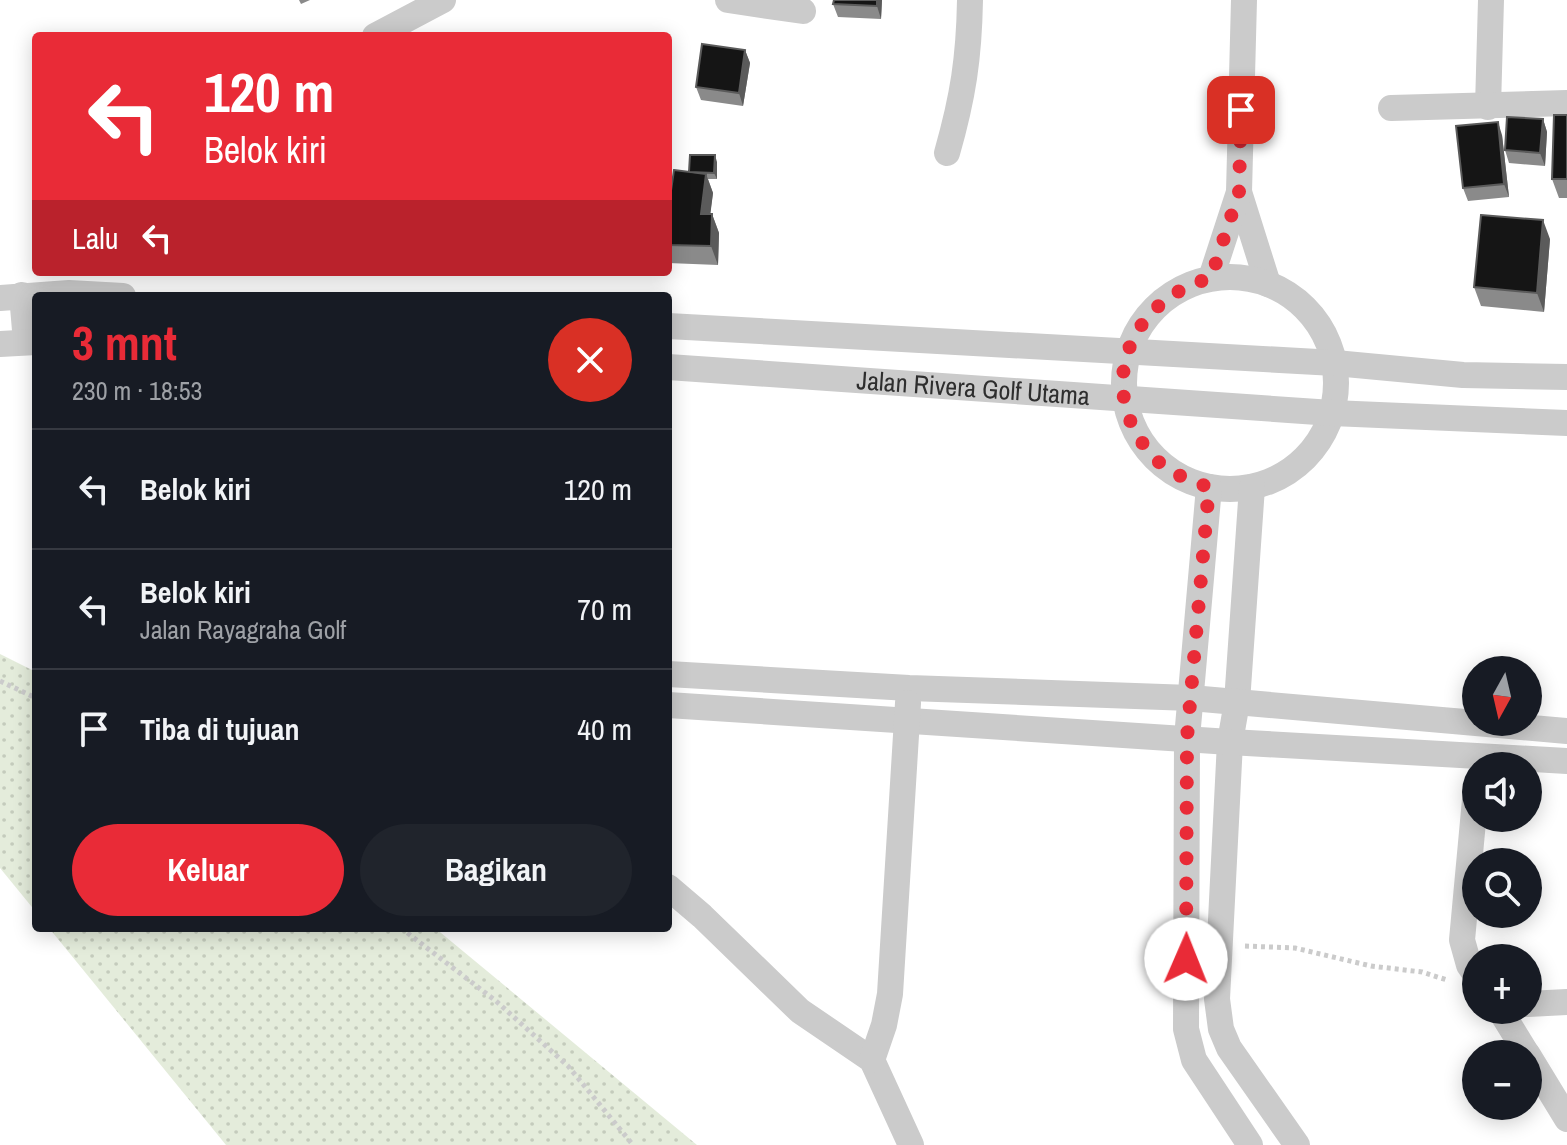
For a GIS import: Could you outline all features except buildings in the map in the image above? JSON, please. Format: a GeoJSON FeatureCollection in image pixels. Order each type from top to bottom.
{"type":"FeatureCollection","features":[{"type":"Feature","properties":{"kind":"street"},"geometry":{"type":"LineString","coordinates":[[383,32],[443,0]]}},
{"type":"Feature","properties":{"kind":"street"},"geometry":{"type":"LineString","coordinates":[[728,0],[803,11]]}},
{"type":"Feature","properties":{"kind":"street"},"geometry":{"type":"LineString","coordinates":[[947,153],[967,68],[970,0]]}},
{"type":"Feature","properties":{"kind":"street"},"geometry":{"type":"LineString","coordinates":[[1211,278],[1239,192],[1244,0]]}},
{"type":"Feature","properties":{"kind":"street"},"geometry":{"type":"LineString","coordinates":[[1488,107],[1491,0]]}},
{"type":"Feature","properties":{"kind":"street"},"geometry":{"type":"LineString","coordinates":[[1391,108],[1567,103]]}},
{"type":"Feature","properties":{"kind":"street"},"geometry":{"type":"LineString","coordinates":[[1239,192],[1268,284]]}},
{"type":"Feature","properties":{"kind":"street"},"geometry":{"type":"LineString","coordinates":[[1240,277],[1268,284],[1292,297],[1312,315],[1327,338],[1335,363],[1336,397],[1321,439],[1303,461],[1279,477],[1252,487],[1209,487],[1178,476],[1152,456],[1134,430],[1124,399],[1123,375],[1127,351],[1135,333],[1159,303],[1183,287],[1211,278],[1240,277]]}},
{"type":"Feature","properties":{"kind":"street"},"geometry":{"type":"LineString","coordinates":[[0,344],[31,342],[11,296],[32,296]]}},
{"type":"Feature","properties":{"kind":"street","name":"Jalan Rivera Golf Utama"},"geometry":{"type":"LineString","coordinates":[[672,326],[1335,363],[1463,375],[1567,377]]}},
{"type":"Feature","properties":{"kind":"street","name":"Jalan Rivera Golf Utama"},"geometry":{"type":"LineString","coordinates":[[672,367],[1332,413],[1567,423]]}},
{"type":"Feature","properties":{"kind":"street"},"geometry":{"type":"LineString","coordinates":[[1209,487],[1187,738],[1186,1029],[1194,1060],[1250,1145]]}},
{"type":"Feature","properties":{"kind":"street"},"geometry":{"type":"LineString","coordinates":[[1252,487],[1237,702],[1230,742],[1217,999],[1221,1029],[1229,1048],[1297,1145]]}},
{"type":"Feature","properties":{"kind":"street"},"geometry":{"type":"LineString","coordinates":[[672,674],[909,688],[1191,698],[1462,723]]}},
{"type":"Feature","properties":{"kind":"street"},"geometry":{"type":"LineString","coordinates":[[872,1060],[890,994],[909,688]]}},
{"type":"Feature","properties":{"kind":"street"},"geometry":{"type":"LineString","coordinates":[[672,705],[1187,738],[1462,760]]}},
{"type":"Feature","properties":{"kind":"street"},"geometry":{"type":"LineString","coordinates":[[1542,729],[1567,731]]}},
{"type":"Feature","properties":{"kind":"street"},"geometry":{"type":"LineString","coordinates":[[1542,761],[1567,761]]}},
{"type":"Feature","properties":{"kind":"street"},"geometry":{"type":"LineString","coordinates":[[1463,944],[1472,832]]}},
{"type":"Feature","properties":{"kind":"street"},"geometry":{"type":"LineString","coordinates":[[672,890],[800,1011],[872,1060],[911,1145]]}},
{"type":"Feature","properties":{"kind":"street"},"geometry":{"type":"LineString","coordinates":[[1542,1003],[1567,1002]]}},
{"type":"Feature","properties":{"kind":"street"},"geometry":{"type":"LineString","coordinates":[[1542,1077],[1567,1119]]}},
{"type":"Feature","properties":{"kind":"street"},"geometry":{"type":"LineString","coordinates":[[1221,1101],[1251,1080]]}},
{"type":"Feature","properties":{"kind":"path"},"geometry":{"type":"LineString","coordinates":[[0,681],[32,696]]}},
{"type":"Feature","properties":{"kind":"path"},"geometry":{"type":"LineString","coordinates":[[406,932],[496,1001],[568,1066],[633,1145]]}},
{"type":"Feature","properties":{"kind":"path"},"geometry":{"type":"LineString","coordinates":[[1221,945],[1295,948],[1371,966],[1462,978]]}},
{"type":"Feature","properties":{"kind":"green space"},"geometry":{"type":"Polygon","coordinates":[[[0,654],[32,670],[32,907],[0,868],[0,654]]]}},
{"type":"Feature","properties":{"kind":"green space"},"geometry":{"type":"Polygon","coordinates":[[[52,932],[440,932],[697,1145],[226,1145],[52,932]]]}},
{"type":"Feature","properties":{"kind":"route"},"geometry":{"type":"LineString","coordinates":[[1186,959],[1187,738],[1209,487],[1178,476],[1152,456],[1134,430],[1124,399],[1123,375],[1127,351],[1146,317],[1175,292],[1211,278],[1239,192],[1241,110]]}}]}
